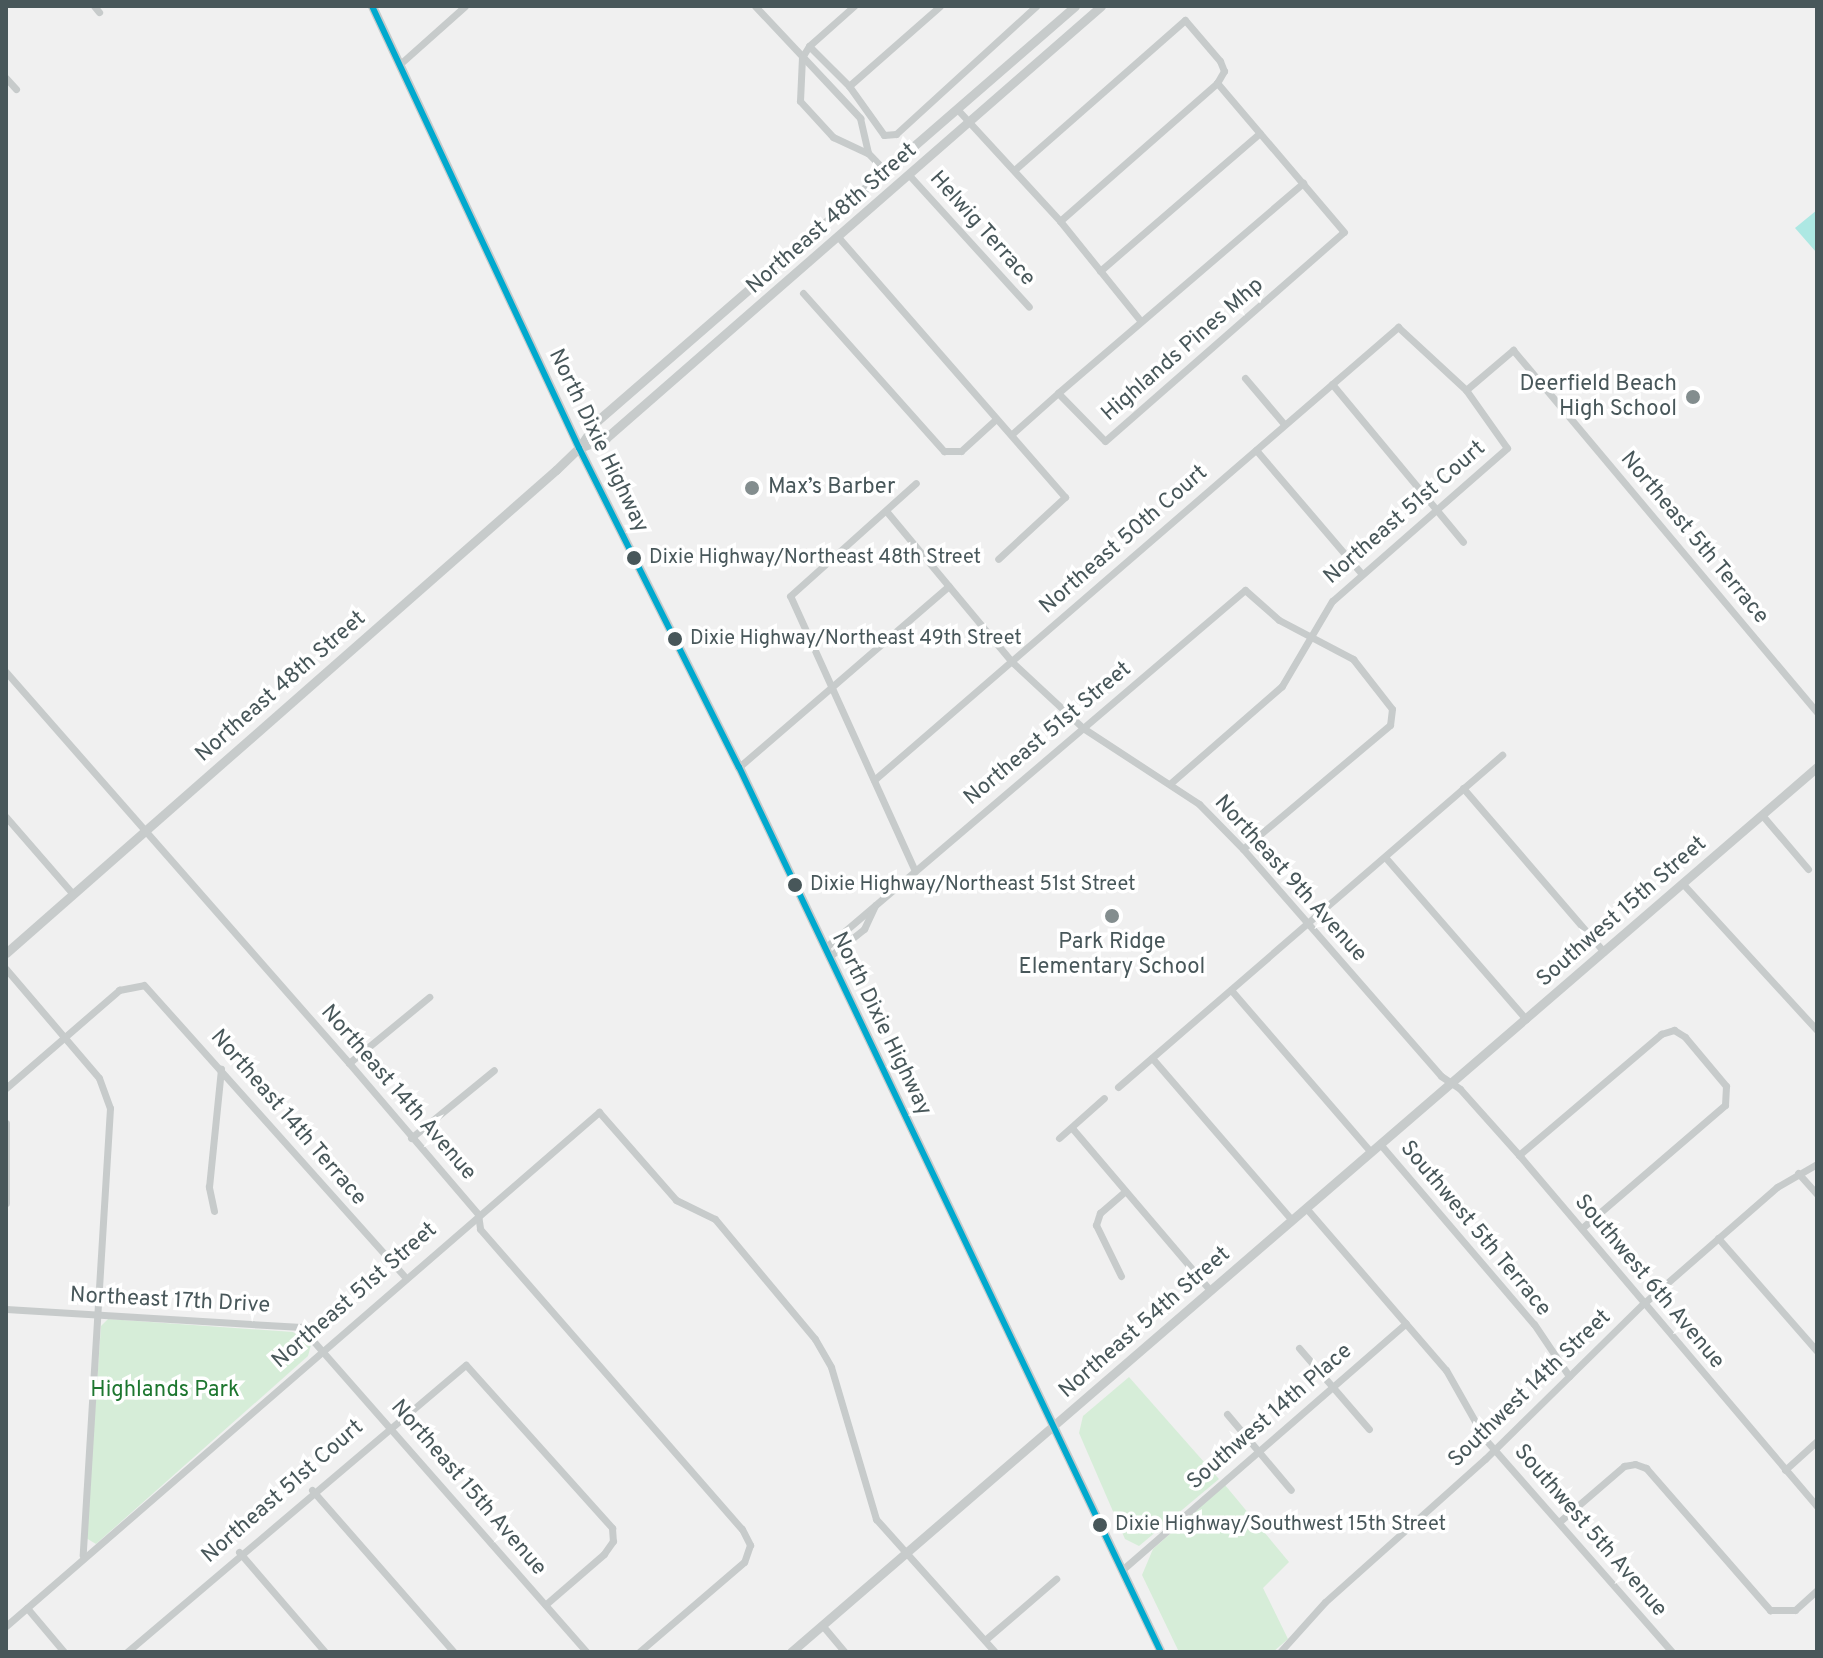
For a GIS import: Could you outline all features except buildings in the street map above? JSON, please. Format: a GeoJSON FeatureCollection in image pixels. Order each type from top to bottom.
{"type":"FeatureCollection","features":[{"type":"Feature","properties":{"kind":"main road","name":"Northeast 48th Street"},"geometry":{"type":"LineString","coordinates":[[6,953],[579,448],[597,421],[887,173],[1075,6]]}},
{"type":"Feature","properties":{"kind":"main road","name":"Northeast 48th Street"},"geometry":{"type":"LineString","coordinates":[[579,448],[606,438],[822,253],[1101,6]]}},
{"type":"Feature","properties":{"kind":"main road","name":"North Dixie Highway"},"geometry":{"type":"LineString","coordinates":[[377,8],[400,64],[579,448],[739,767],[1161,1652]]}},
{"type":"Feature","properties":{"kind":"main road"},"geometry":{"type":"LineString","coordinates":[[822,253],[885,190],[887,173]]}},
{"type":"Feature","properties":{"kind":"main road","name":"Southwest 15th Street"},"geometry":{"type":"LineString","coordinates":[[1451,1084],[1817,767]]}},
{"type":"Feature","properties":{"kind":"main road","name":"Northeast 54th Street"},"geometry":{"type":"LineString","coordinates":[[791,1652],[1451,1084]]}},
{"type":"Feature","properties":{"kind":"street"},"geometry":{"type":"LineString","coordinates":[[400,64],[465,6]]}},
{"type":"Feature","properties":{"kind":"street"},"geometry":{"type":"LineString","coordinates":[[854,6],[809,46],[802,57],[800,101],[833,137],[868,153],[887,173]]}},
{"type":"Feature","properties":{"kind":"street"},"geometry":{"type":"LineString","coordinates":[[849,86],[940,6]]}},
{"type":"Feature","properties":{"kind":"street"},"geometry":{"type":"LineString","coordinates":[[809,46],[849,86],[884,135],[896,134],[1036,6]]}},
{"type":"Feature","properties":{"kind":"street"},"geometry":{"type":"LineString","coordinates":[[760,8],[860,118],[868,153]]}},
{"type":"Feature","properties":{"kind":"street"},"geometry":{"type":"LineString","coordinates":[[1014,170],[1185,20],[1220,61],[1224,71],[1217,83],[1060,221]]}},
{"type":"Feature","properties":{"kind":"street"},"geometry":{"type":"LineString","coordinates":[[6,78],[16,89]]}},
{"type":"Feature","properties":{"kind":"street"},"geometry":{"type":"LineString","coordinates":[[1012,434],[1140,320],[1303,183],[1217,83]]}},
{"type":"Feature","properties":{"kind":"street"},"geometry":{"type":"LineString","coordinates":[[958,110],[1060,221],[1140,320]]}},
{"type":"Feature","properties":{"kind":"street"},"geometry":{"type":"LineString","coordinates":[[1100,271],[1260,133]]}},
{"type":"Feature","properties":{"kind":"street","name":"Helwig Terrace"},"geometry":{"type":"LineString","coordinates":[[909,175],[1029,307]]}},
{"type":"Feature","properties":{"kind":"street","name":"Highlands Pines Mhp"},"geometry":{"type":"LineString","coordinates":[[1058,393],[1105,441],[1344,232],[1303,183]]}},
{"type":"Feature","properties":{"kind":"street"},"geometry":{"type":"LineString","coordinates":[[839,238],[1065,497],[998,559]]}},
{"type":"Feature","properties":{"kind":"street"},"geometry":{"type":"LineString","coordinates":[[803,293],[944,451],[961,451],[995,420]]}},
{"type":"Feature","properties":{"kind":"street","name":"Northeast 50th Court"},"geometry":{"type":"LineString","coordinates":[[874,780],[1398,327],[1466,390]]}},
{"type":"Feature","properties":{"kind":"street","name":"Northeast 5th Terrace"},"geometry":{"type":"LineString","coordinates":[[1466,390],[1513,350],[1817,712]]}},
{"type":"Feature","properties":{"kind":"street"},"geometry":{"type":"LineString","coordinates":[[1245,378],[1284,424]]}},
{"type":"Feature","properties":{"kind":"street"},"geometry":{"type":"LineString","coordinates":[[1332,384],[1435,512],[1463,542]]}},
{"type":"Feature","properties":{"kind":"street","name":"Northeast 51st Court"},"geometry":{"type":"LineString","coordinates":[[1171,783],[1282,686],[1332,601],[1507,448],[1466,390]]}},
{"type":"Feature","properties":{"kind":"street"},"geometry":{"type":"LineString","coordinates":[[1256,450],[1361,573]]}},
{"type":"Feature","properties":{"kind":"street"},"geometry":{"type":"LineString","coordinates":[[915,871],[829,688],[790,596],[916,483]]}},
{"type":"Feature","properties":{"kind":"street","name":"Northeast 9th Avenue"},"geometry":{"type":"LineString","coordinates":[[887,512],[1011,661],[1083,728],[1171,783],[1243,849],[1451,1084]]}},
{"type":"Feature","properties":{"kind":"street"},"geometry":{"type":"LineString","coordinates":[[739,767],[949,586]]}},
{"type":"Feature","properties":{"kind":"street","name":"Northeast 51st Street"},"geometry":{"type":"LineString","coordinates":[[827,952],[864,929],[875,905],[1245,590],[1279,620],[1311,636]]}},
{"type":"Feature","properties":{"kind":"street"},"geometry":{"type":"LineString","coordinates":[[1243,849],[1390,725],[1388,700],[1353,659],[1311,636]]}},
{"type":"Feature","properties":{"kind":"street","name":"Northeast 14th Avenue"},"geometry":{"type":"LineString","coordinates":[[6,672],[478,1214],[480,1229],[724,1504],[750,1545],[744,1562],[639,1652]]}},
{"type":"Feature","properties":{"kind":"street"},"geometry":{"type":"LineString","coordinates":[[1118,1087],[1502,755]]}},
{"type":"Feature","properties":{"kind":"street"},"geometry":{"type":"LineString","coordinates":[[1463,788],[1604,952]]}},
{"type":"Feature","properties":{"kind":"street"},"geometry":{"type":"LineString","coordinates":[[1762,815],[1808,869]]}},
{"type":"Feature","properties":{"kind":"street"},"geometry":{"type":"LineString","coordinates":[[6,817],[73,894]]}},
{"type":"Feature","properties":{"kind":"street"},"geometry":{"type":"LineString","coordinates":[[1385,857],[1526,1019]]}},
{"type":"Feature","properties":{"kind":"street"},"geometry":{"type":"LineString","coordinates":[[1683,884],[1817,1030]]}},
{"type":"Feature","properties":{"kind":"street"},"geometry":{"type":"LineString","coordinates":[[6,969],[99,1078],[110,1108],[95,1315],[83,1555]]}},
{"type":"Feature","properties":{"kind":"street","name":"Northeast 14th Terrace"},"geometry":{"type":"LineString","coordinates":[[63,1037],[119,990],[144,985],[404,1276]]}},
{"type":"Feature","properties":{"kind":"street"},"geometry":{"type":"LineString","coordinates":[[1231,990],[1371,1152]]}},
{"type":"Feature","properties":{"kind":"street"},"geometry":{"type":"LineString","coordinates":[[349,1063],[429,997]]}},
{"type":"Feature","properties":{"kind":"street"},"geometry":{"type":"LineString","coordinates":[[1519,1155],[1661,1034],[1674,1030],[1726,1086],[1728,1095],[1725,1105],[1582,1228]]}},
{"type":"Feature","properties":{"kind":"street"},"geometry":{"type":"LineString","coordinates":[[6,1088],[63,1037]]}},
{"type":"Feature","properties":{"kind":"street"},"geometry":{"type":"LineString","coordinates":[[1152,1058],[1292,1220]]}},
{"type":"Feature","properties":{"kind":"street"},"geometry":{"type":"LineString","coordinates":[[214,1211],[209,1187],[221,1069]]}},
{"type":"Feature","properties":{"kind":"street"},"geometry":{"type":"LineString","coordinates":[[411,1138],[494,1070]]}},
{"type":"Feature","properties":{"kind":"street","name":"Southwest 6th Avenue"},"geometry":{"type":"LineString","coordinates":[[1451,1084],[1519,1155],[1817,1507]]}},
{"type":"Feature","properties":{"kind":"street"},"geometry":{"type":"LineString","coordinates":[[1059,1138],[1104,1098]]}},
{"type":"Feature","properties":{"kind":"street","name":"Northeast 51st Street"},"geometry":{"type":"LineString","coordinates":[[6,1626],[83,1555],[404,1276],[599,1112],[676,1200],[715,1219],[815,1339],[834,1374],[869,1504],[904,1555]]}},
{"type":"Feature","properties":{"kind":"street"},"geometry":{"type":"LineString","coordinates":[[6,1123],[6,1203]]}},
{"type":"Feature","properties":{"kind":"street"},"geometry":{"type":"LineString","coordinates":[[1072,1128],[1210,1290]]}},
{"type":"Feature","properties":{"kind":"street","name":"Southwest 5th Terrace"},"geometry":{"type":"LineString","coordinates":[[1380,1144],[1534,1324],[1569,1376]]}},
{"type":"Feature","properties":{"kind":"street","name":"Southwest 14th Street"},"geometry":{"type":"LineString","coordinates":[[1280,1652],[1325,1602],[1495,1449],[1643,1304],[1798,1173],[1817,1164]]}},
{"type":"Feature","properties":{"kind":"street"},"geometry":{"type":"LineString","coordinates":[[1798,1173],[1817,1194]]}},
{"type":"Feature","properties":{"kind":"street"},"geometry":{"type":"LineString","coordinates":[[1121,1276],[1096,1225],[1100,1213],[1125,1191]]}},
{"type":"Feature","properties":{"kind":"street","name":"Southwest 5th Avenue"},"geometry":{"type":"LineString","coordinates":[[1306,1208],[1446,1370],[1495,1449],[1672,1652]]}},
{"type":"Feature","properties":{"kind":"street"},"geometry":{"type":"LineString","coordinates":[[1718,1238],[1817,1351]]}},
{"type":"Feature","properties":{"kind":"street","name":"Northeast 17th Drive"},"geometry":{"type":"LineString","coordinates":[[6,1309],[301,1327],[320,1351]]}},
{"type":"Feature","properties":{"kind":"street","name":"Southwest 14th Place"},"geometry":{"type":"LineString","coordinates":[[1122,1570],[1406,1323]]}},
{"type":"Feature","properties":{"kind":"street"},"geometry":{"type":"LineString","coordinates":[[1299,1348],[1369,1429]]}},
{"type":"Feature","properties":{"kind":"street","name":"Northeast 15th Avenue"},"geometry":{"type":"LineString","coordinates":[[320,1351],[389,1424],[587,1652]]}},
{"type":"Feature","properties":{"kind":"street","name":"Northeast 51st Court"},"geometry":{"type":"LineString","coordinates":[[127,1652],[389,1424],[466,1365],[612,1528],[613,1541],[546,1604]]}},
{"type":"Feature","properties":{"kind":"street"},"geometry":{"type":"LineString","coordinates":[[1227,1414],[1291,1490]]}},
{"type":"Feature","properties":{"kind":"street"},"geometry":{"type":"LineString","coordinates":[[1785,1470],[1817,1441]]}},
{"type":"Feature","properties":{"kind":"street"},"geometry":{"type":"LineString","coordinates":[[1559,1522],[1624,1466],[1635,1464],[1646,1468],[1770,1610],[1783,1614],[1817,1590]]}},
{"type":"Feature","properties":{"kind":"street"},"geometry":{"type":"LineString","coordinates":[[312,1490],[454,1652]]}},
{"type":"Feature","properties":{"kind":"street"},"geometry":{"type":"LineString","coordinates":[[239,1552],[325,1652]]}},
{"type":"Feature","properties":{"kind":"street"},"geometry":{"type":"LineString","coordinates":[[904,1555],[995,1652]]}},
{"type":"Feature","properties":{"kind":"street"},"geometry":{"type":"LineString","coordinates":[[985,1640],[1056,1579]]}},
{"type":"Feature","properties":{"kind":"street"},"geometry":{"type":"LineString","coordinates":[[27,1608],[64,1652]]}},
{"type":"Feature","properties":{"kind":"street"},"geometry":{"type":"LineString","coordinates":[[822,1625],[845,1652]]}},
{"type":"Feature","properties":{"kind":"green space","name":"Highlands Park"},"geometry":{"type":"Polygon","coordinates":[[[108,1319],[293,1332],[311,1345],[308,1356],[96,1544],[86,1538],[101,1326],[108,1319]]]}},
{"type":"Feature","properties":{"kind":"green space"},"geometry":{"type":"Polygon","coordinates":[[[1129,1377],[1219,1479],[1139,1546],[1125,1539],[1079,1433],[1083,1416],[1129,1377]]]}},
{"type":"Feature","properties":{"kind":"green space"},"geometry":{"type":"Polygon","coordinates":[[[1225,1485],[1289,1562],[1263,1588],[1288,1639],[1273,1652],[1179,1652],[1142,1575],[1153,1549],[1225,1485]]]}},
{"type":"Feature","properties":{"kind":"water"},"geometry":{"type":"Polygon","coordinates":[[[1817,210],[1817,251],[1816,252],[1795,228],[1817,210]]]}},
{"type":"Feature","properties":{"kind":"transit line"},"geometry":{"type":"LineString","coordinates":[[372,6],[579,448],[739,767],[1161,1652]]}},
{"type":"Feature","properties":{"kind":"place","name":"Deerfield Beach High School"},"geometry":{"type":"Point","coordinates":[1693,397]}},
{"type":"Feature","properties":{"kind":"place","name":"Max’s Barber"},"geometry":{"type":"Point","coordinates":[752,488]}},
{"type":"Feature","properties":{"kind":"place","name":"Dixie Highway/Northeast 48th Street"},"geometry":{"type":"Point","coordinates":[634,558]}},
{"type":"Feature","properties":{"kind":"place","name":"Dixie Highway/Northeast 49th Street"},"geometry":{"type":"Point","coordinates":[675,639]}},
{"type":"Feature","properties":{"kind":"place","name":"Dixie Highway/Northeast 51st Street"},"geometry":{"type":"Point","coordinates":[795,885]}},
{"type":"Feature","properties":{"kind":"place","name":"Park Ridge Elementary School"},"geometry":{"type":"Point","coordinates":[1112,916]}},
{"type":"Feature","properties":{"kind":"place","name":"Dixie Highway/Southwest 15th Street"},"geometry":{"type":"Point","coordinates":[1100,1525]}}]}
